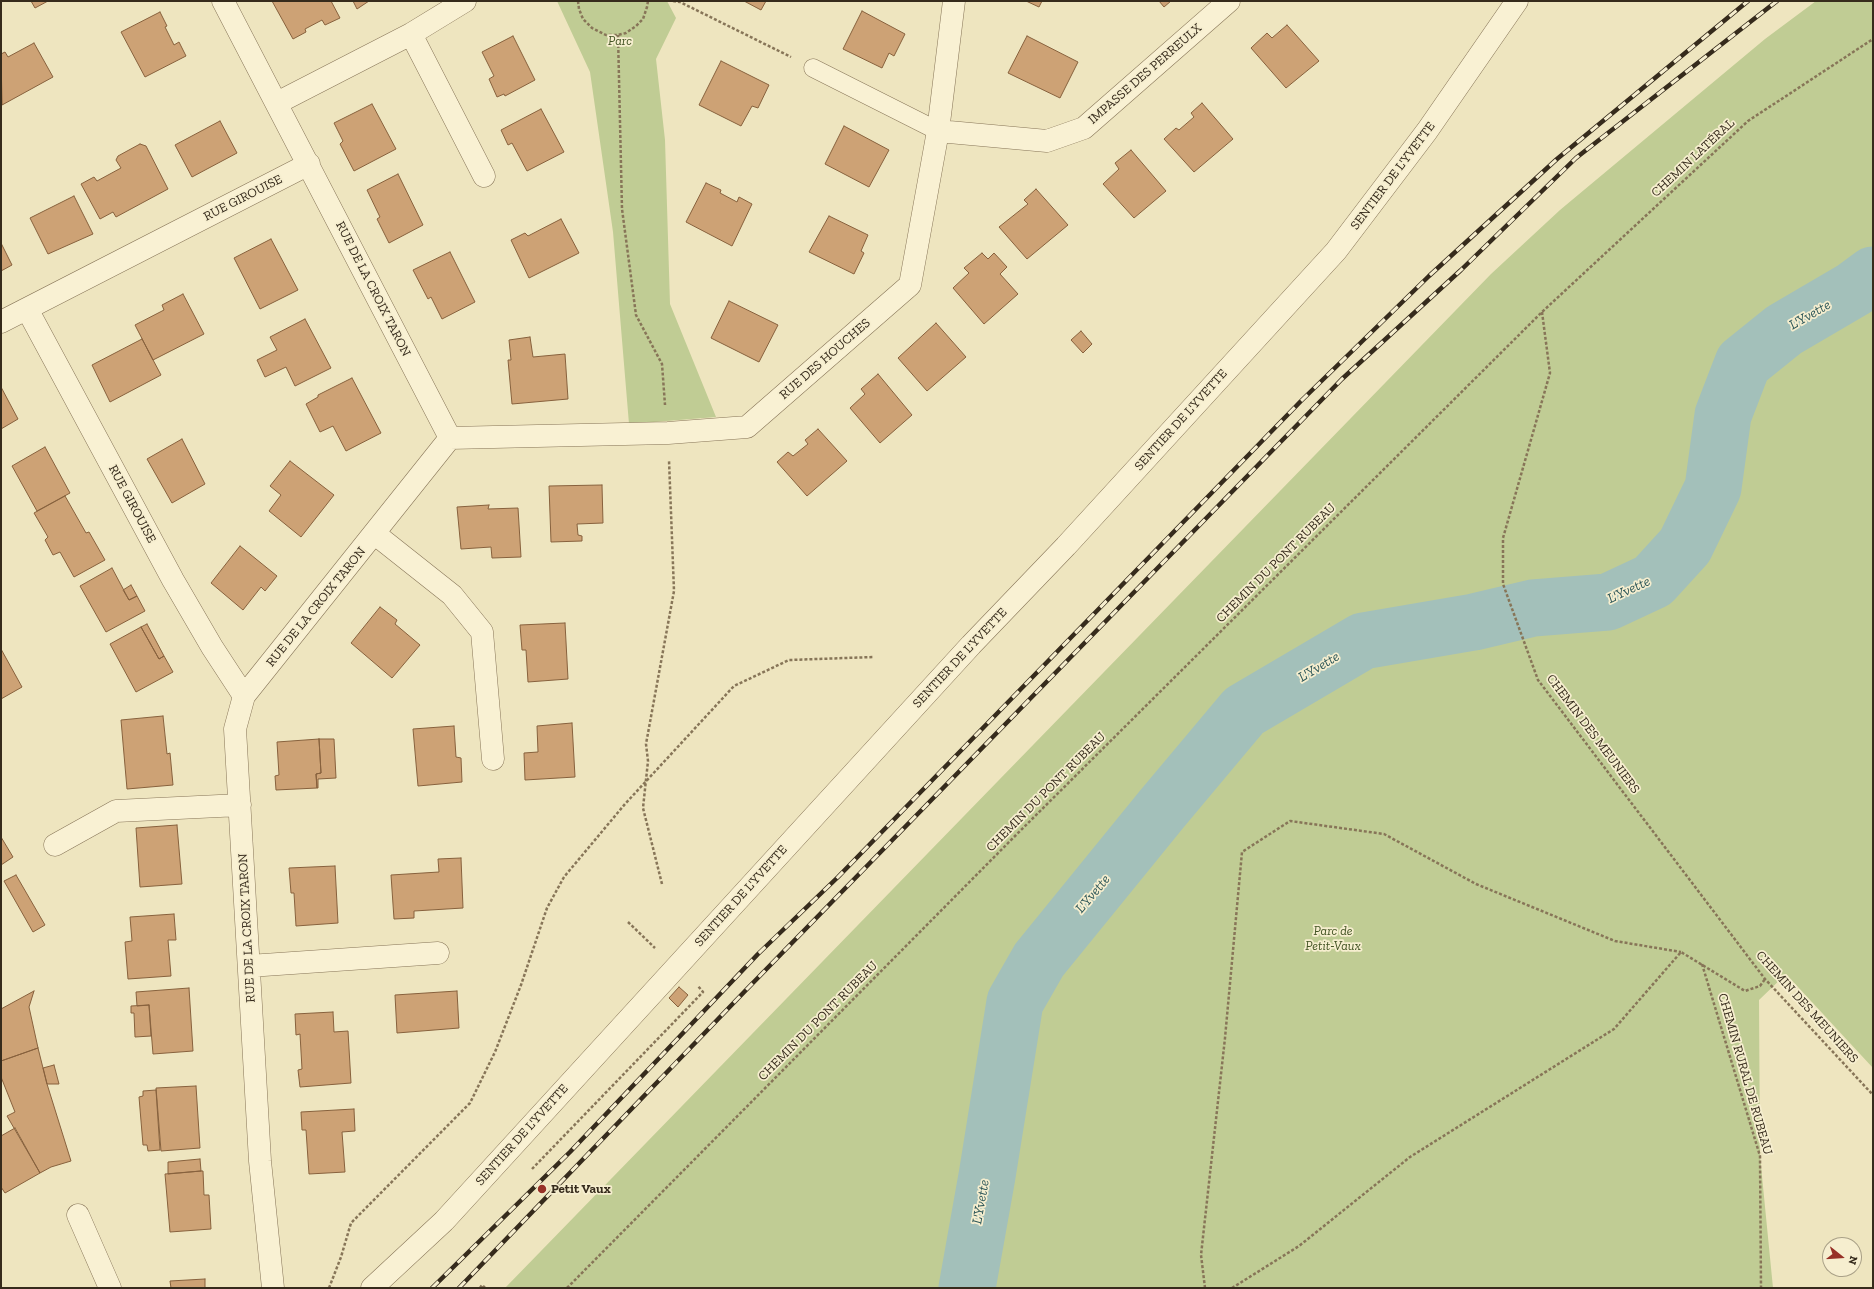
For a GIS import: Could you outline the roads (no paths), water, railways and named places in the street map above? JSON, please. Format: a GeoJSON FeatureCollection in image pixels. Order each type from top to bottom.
{"type":"FeatureCollection","features":[{"type":"Feature","properties":{"kind":"street","name":"RUE DE LA CROIX TARON"},"geometry":{"type":"LineString","coordinates":[[223,1],[450,438],[244,696],[235,729],[260,1161],[273,1288]]}},
{"type":"Feature","properties":{"kind":"street"},"geometry":{"type":"LineString","coordinates":[[277,103],[411,34],[464,1]]}},
{"type":"Feature","properties":{"kind":"street","name":"RUE DES HOUCHES"},"geometry":{"type":"LineString","coordinates":[[450,438],[668,433],[747,426],[910,285],[938,131],[954,1]]}},
{"type":"Feature","properties":{"kind":"street","name":"IMPASSE DES PERREULX"},"geometry":{"type":"LineString","coordinates":[[938,131],[1048,141],[1084,128],[1229,1]]}},
{"type":"Feature","properties":{"kind":"street","name":"SENTIER DE L'YVETTE"},"geometry":{"type":"LineString","coordinates":[[372,1288],[444,1221],[940,679],[1066,546],[1336,251],[1428,131],[1517,1]]}},
{"type":"Feature","properties":{"kind":"street"},"geometry":{"type":"LineString","coordinates":[[411,34],[484,176]]}},
{"type":"Feature","properties":{"kind":"street","name":"RUE GIROUISE"},"geometry":{"type":"LineString","coordinates":[[1,322],[309,164]]}},
{"type":"Feature","properties":{"kind":"street","name":"RUE GIROUISE"},"geometry":{"type":"LineString","coordinates":[[27,309],[173,580],[212,647],[244,696]]}},
{"type":"Feature","properties":{"kind":"street"},"geometry":{"type":"LineString","coordinates":[[374,534],[452,595],[482,632],[493,759]]}},
{"type":"Feature","properties":{"kind":"street"},"geometry":{"type":"LineString","coordinates":[[55,845],[116,811],[240,805]]}},
{"type":"Feature","properties":{"kind":"street"},"geometry":{"type":"LineString","coordinates":[[249,966],[438,953]]}},
{"type":"Feature","properties":{"kind":"street"},"geometry":{"type":"LineString","coordinates":[[78,1215],[110,1288]]}},
{"type":"Feature","properties":{"kind":"lane"},"geometry":{"type":"LineString","coordinates":[[813,68],[938,131]]}},
{"type":"Feature","properties":{"kind":"waterway","name":"L'Yvette"},"geometry":{"type":"LineString","coordinates":[[967,1288],[1015,1002],[1039,960],[1244,711],[1363,641],[1474,622],[1533,608],[1608,602],[1653,581],[1685,546],[1713,488],[1723,415],[1743,363],[1784,330],[1854,289],[1873,275]]}},
{"type":"Feature","properties":{"kind":"railway"},"geometry":{"type":"LineString","coordinates":[[432,1288],[570,1152],[758,954],[838,877],[1301,401],[1429,276],[1557,159],[1748,1]]}},
{"type":"Feature","properties":{"kind":"railway"},"geometry":{"type":"LineString","coordinates":[[459,1288],[747,989],[1342,379],[1461,270],[1576,158],[1777,1]]}},
{"type":"Feature","properties":{"kind":"place","name":"Petit Vaux"},"geometry":{"type":"Point","coordinates":[542,1189]}},
{"type":"Feature","properties":{"kind":"park label","name":"Parc"},"geometry":{"type":"Point","coordinates":[620,41]}},
{"type":"Feature","properties":{"kind":"park label","name":"Parc de Petit-Vaux"},"geometry":{"type":"Point","coordinates":[1333,938]}}]}
